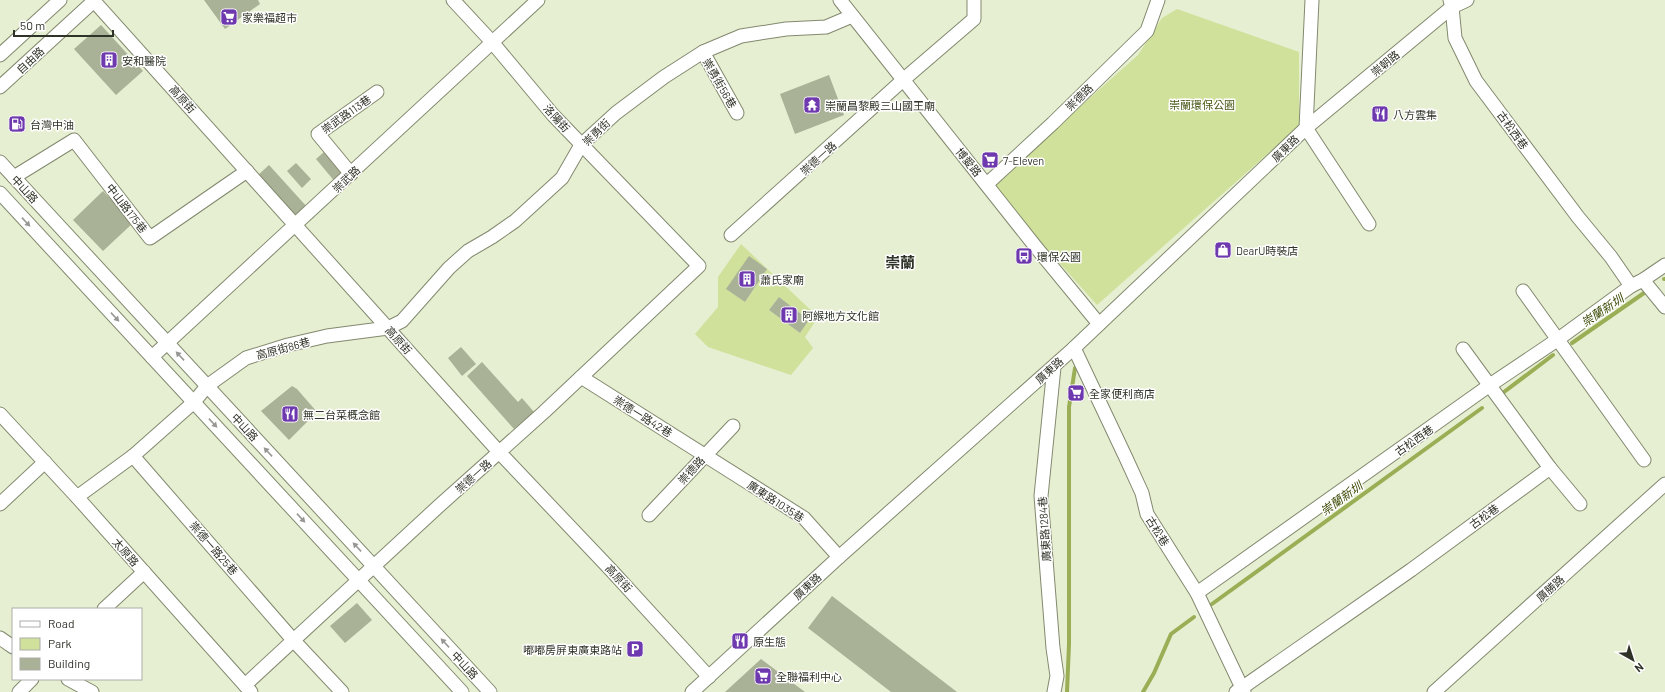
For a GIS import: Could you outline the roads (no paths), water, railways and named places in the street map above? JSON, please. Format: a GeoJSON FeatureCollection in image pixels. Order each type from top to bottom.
{"type":"FeatureCollection","features":[{"type":"Feature","properties":{"kind":"street"},"geometry":{"type":"LineString","coordinates":[[0,54],[60,0]]}},
{"type":"Feature","properties":{"kind":"street","name":"自由路"},"geometry":{"type":"LineString","coordinates":[[0,87],[94,0]]}},
{"type":"Feature","properties":{"kind":"street","name":"高原街"},"geometry":{"type":"LineString","coordinates":[[94,0],[499,452],[611,570],[709,677]]}},
{"type":"Feature","properties":{"kind":"street","name":"洛陽街"},"geometry":{"type":"LineString","coordinates":[[453,0],[492,42],[553,115],[699,266]]}},
{"type":"Feature","properties":{"kind":"street","name":"崇武路"},"geometry":{"type":"LineString","coordinates":[[152,357],[538,0]]}},
{"type":"Feature","properties":{"kind":"street","name":"博愛路"},"geometry":{"type":"LineString","coordinates":[[840,0],[1035,246],[1099,324]]}},
{"type":"Feature","properties":{"kind":"street","name":"崇德一路"},"geometry":{"type":"LineString","coordinates":[[731,235],[903,80],[974,19],[974,0]]}},
{"type":"Feature","properties":{"kind":"street","name":"崇德路"},"geometry":{"type":"LineString","coordinates":[[987,184],[1053,123],[1147,31],[1158,0]]}},
{"type":"Feature","properties":{"kind":"street","name":"廣東路"},"geometry":{"type":"LineString","coordinates":[[692,692],[839,557],[1054,367],[1306,128],[1312,0]]}},
{"type":"Feature","properties":{"kind":"street","name":"崇朝路"},"geometry":{"type":"LineString","coordinates":[[1306,128],[1451,4],[1467,0]]}},
{"type":"Feature","properties":{"kind":"street","name":"古松西巷"},"geometry":{"type":"LineString","coordinates":[[1451,4],[1455,38],[1476,81],[1578,217],[1611,257],[1631,286]]}},
{"type":"Feature","properties":{"kind":"street","name":"崇勇街"},"geometry":{"type":"LineString","coordinates":[[388,328],[402,321],[448,268],[468,251],[492,237],[514,221],[562,178],[581,145],[616,113],[664,77],[703,52],[741,36],[786,29],[826,27],[852,16]]}},
{"type":"Feature","properties":{"kind":"street","name":"崇勇街56巷"},"geometry":{"type":"LineString","coordinates":[[703,52],[737,113]]}},
{"type":"Feature","properties":{"kind":"street","name":"崇武路113巷"},"geometry":{"type":"LineString","coordinates":[[351,174],[318,134],[378,92]]}},
{"type":"Feature","properties":{"kind":"street"},"geometry":{"type":"LineString","coordinates":[[1306,128],[1369,224]]}},
{"type":"Feature","properties":{"kind":"street","name":"中山路175巷"},"geometry":{"type":"LineString","coordinates":[[14,177],[74,140],[150,238],[247,171]]}},
{"type":"Feature","properties":{"kind":"street","name":"中山路"},"geometry":{"type":"LineString","coordinates":[[0,162],[490,692]]}},
{"type":"Feature","properties":{"kind":"street","name":"中山路"},"geometry":{"type":"LineString","coordinates":[[0,193],[462,692]]}},
{"type":"Feature","properties":{"kind":"street","name":"古松西巷"},"geometry":{"type":"LineString","coordinates":[[1197,594],[1490,385],[1557,340],[1631,286],[1643,280],[1665,265]]}},
{"type":"Feature","properties":{"kind":"street","name":"崇德一路"},"geometry":{"type":"LineString","coordinates":[[248,688],[294,641],[440,505],[581,377],[699,266]]}},
{"type":"Feature","properties":{"kind":"street"},"geometry":{"type":"LineString","coordinates":[[1643,280],[1665,307]]}},
{"type":"Feature","properties":{"kind":"street"},"geometry":{"type":"LineString","coordinates":[[1523,291],[1644,460]]}},
{"type":"Feature","properties":{"kind":"street","name":"高原街86巷"},"geometry":{"type":"LineString","coordinates":[[78,497],[133,456],[194,402],[207,386],[246,358],[288,345],[328,336],[388,328]]}},
{"type":"Feature","properties":{"kind":"street","name":"古松巷"},"geometry":{"type":"LineString","coordinates":[[1074,348],[1142,493],[1147,514],[1197,594],[1241,691],[1411,570],[1550,468]]}},
{"type":"Feature","properties":{"kind":"street"},"geometry":{"type":"LineString","coordinates":[[1463,349],[1550,468],[1580,504]]}},
{"type":"Feature","properties":{"kind":"street","name":"廣東路1284巷"},"geometry":{"type":"LineString","coordinates":[[1054,367],[1041,496],[1053,648],[1057,676],[1054,692]]}},
{"type":"Feature","properties":{"kind":"street","name":"崇德一路42巷"},"geometry":{"type":"LineString","coordinates":[[581,377],[705,455]]}},
{"type":"Feature","properties":{"kind":"street","name":"太原路"},"geometry":{"type":"LineString","coordinates":[[0,414],[78,497],[248,688]]}},
{"type":"Feature","properties":{"kind":"street","name":"崇德路"},"geometry":{"type":"LineString","coordinates":[[649,515],[733,426]]}},
{"type":"Feature","properties":{"kind":"street","name":"廣東路1035巷"},"geometry":{"type":"LineString","coordinates":[[705,455],[804,518],[839,557]]}},
{"type":"Feature","properties":{"kind":"street","name":"崇德一路25巷"},"geometry":{"type":"LineString","coordinates":[[133,456],[294,641],[342,692]]}},
{"type":"Feature","properties":{"kind":"street"},"geometry":{"type":"LineString","coordinates":[[0,504],[45,462]]}},
{"type":"Feature","properties":{"kind":"street","name":"廣勝路"},"geometry":{"type":"LineString","coordinates":[[1434,692],[1665,484]]}},
{"type":"Feature","properties":{"kind":"street"},"geometry":{"type":"LineString","coordinates":[[105,608],[144,572]]}},
{"type":"Feature","properties":{"kind":"street"},"geometry":{"type":"LineString","coordinates":[[0,638],[12,646]]}},
{"type":"Feature","properties":{"kind":"street"},"geometry":{"type":"LineString","coordinates":[[19,692],[31,680]]}},
{"type":"Feature","properties":{"kind":"street"},"geometry":{"type":"LineString","coordinates":[[70,680],[92,692]]}},
{"type":"Feature","properties":{"kind":"waterway","name":"崇蘭新圳"},"geometry":{"type":"LineString","coordinates":[[1572,343],[1644,293]]}},
{"type":"Feature","properties":{"kind":"waterway","name":"崇蘭新圳"},"geometry":{"type":"LineString","coordinates":[[1500,395],[1553,355]]}},
{"type":"Feature","properties":{"kind":"waterway","name":"崇蘭新圳"},"geometry":{"type":"LineString","coordinates":[[1067,692],[1069,644],[1069,407],[1075,368]]}},
{"type":"Feature","properties":{"kind":"waterway","name":"崇蘭新圳"},"geometry":{"type":"LineString","coordinates":[[1212,604],[1482,408]]}},
{"type":"Feature","properties":{"kind":"waterway","name":"崇蘭新圳"},"geometry":{"type":"LineString","coordinates":[[1143,692],[1154,673],[1171,634],[1194,617]]}},
{"type":"Feature","properties":{"kind":"place","name":"家樂福超市"},"geometry":{"type":"Point","coordinates":[229,17]}},
{"type":"Feature","properties":{"kind":"place","name":"安和醫院"},"geometry":{"type":"Point","coordinates":[109,60]}},
{"type":"Feature","properties":{"kind":"place","name":"崇蘭昌黎殿三山國王廟"},"geometry":{"type":"Point","coordinates":[812,105]}},
{"type":"Feature","properties":{"kind":"place","name":"八方雲集"},"geometry":{"type":"Point","coordinates":[1380,114]}},
{"type":"Feature","properties":{"kind":"place","name":"台灣中油"},"geometry":{"type":"Point","coordinates":[17,124]}},
{"type":"Feature","properties":{"kind":"place","name":"7-Eleven"},"geometry":{"type":"Point","coordinates":[990,160]}},
{"type":"Feature","properties":{"kind":"place","name":"DearU時裝店"},"geometry":{"type":"Point","coordinates":[1223,250]}},
{"type":"Feature","properties":{"kind":"place","name":"環保公園"},"geometry":{"type":"Point","coordinates":[1024,256]}},
{"type":"Feature","properties":{"kind":"place","name":"蕭氏家廟"},"geometry":{"type":"Point","coordinates":[747,279]}},
{"type":"Feature","properties":{"kind":"place","name":"阿緱地方文化館"},"geometry":{"type":"Point","coordinates":[789,315]}},
{"type":"Feature","properties":{"kind":"place","name":"全家便利商店"},"geometry":{"type":"Point","coordinates":[1076,393]}},
{"type":"Feature","properties":{"kind":"place","name":"無二台菜概念館"},"geometry":{"type":"Point","coordinates":[290,414]}},
{"type":"Feature","properties":{"kind":"place","name":"原生態"},"geometry":{"type":"Point","coordinates":[740,641]}},
{"type":"Feature","properties":{"kind":"place","name":"嘟嘟房屏東廣東路站"},"geometry":{"type":"Point","coordinates":[635,649]}},
{"type":"Feature","properties":{"kind":"place","name":"全聯福利中心"},"geometry":{"type":"Point","coordinates":[763,676]}},
{"type":"Feature","properties":{"kind":"district","name":"崇蘭"},"geometry":{"type":"Point","coordinates":[900,262]}},
{"type":"Feature","properties":{"kind":"park label","name":"崇蘭環保公園"},"geometry":{"type":"Point","coordinates":[1202,104]}}]}
